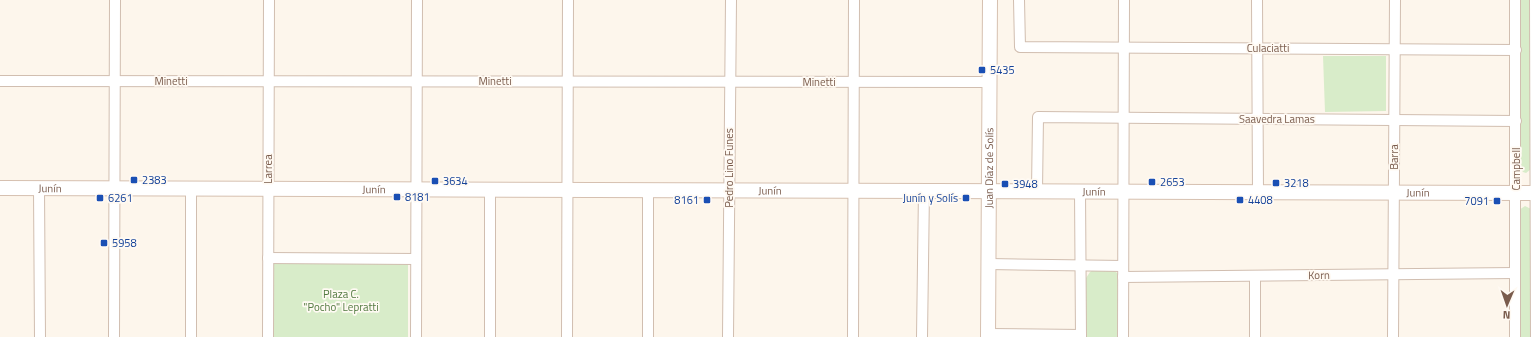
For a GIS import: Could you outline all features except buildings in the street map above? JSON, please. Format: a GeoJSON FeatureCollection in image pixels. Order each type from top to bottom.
{"type":"FeatureCollection","features":[{"type":"Feature","properties":{"kind":"main road","name":"Juan Díaz de Solís"},"geometry":{"type":"LineString","coordinates":[[988,335],[990,0]]}},
{"type":"Feature","properties":{"kind":"main road","name":"Junín"},"geometry":{"type":"LineString","coordinates":[[0,188],[1037,190],[1538,193]]}},
{"type":"Feature","properties":{"kind":"street"},"geometry":{"type":"LineString","coordinates":[[114,337],[115,0]]}},
{"type":"Feature","properties":{"kind":"street","name":"Larrea"},"geometry":{"type":"LineString","coordinates":[[268,337],[269,0]]}},
{"type":"Feature","properties":{"kind":"street"},"geometry":{"type":"LineString","coordinates":[[416,0],[416,337]]}},
{"type":"Feature","properties":{"kind":"street"},"geometry":{"type":"LineString","coordinates":[[567,337],[568,0]]}},
{"type":"Feature","properties":{"kind":"street","name":"Pedro Lino Funes"},"geometry":{"type":"LineString","coordinates":[[728,337],[729,82],[731,0]]}},
{"type":"Feature","properties":{"kind":"street"},"geometry":{"type":"LineString","coordinates":[[853,337],[854,0]]}},
{"type":"Feature","properties":{"kind":"street","name":"Culaciatti"},"geometry":{"type":"LineString","coordinates":[[1019,0],[1020,47],[1516,50]]}},
{"type":"Feature","properties":{"kind":"street"},"geometry":{"type":"LineString","coordinates":[[1123,337],[1124,0]]}},
{"type":"Feature","properties":{"kind":"street"},"geometry":{"type":"LineString","coordinates":[[1257,0],[1258,192]]}},
{"type":"Feature","properties":{"kind":"street","name":"Barra"},"geometry":{"type":"LineString","coordinates":[[1393,337],[1395,0]]}},
{"type":"Feature","properties":{"kind":"street","name":"Campbell"},"geometry":{"type":"LineString","coordinates":[[1515,0],[1515,337]]}},
{"type":"Feature","properties":{"kind":"street","name":"Campbell"},"geometry":{"type":"LineString","coordinates":[[1535,0],[1538,193],[1536,337]]}},
{"type":"Feature","properties":{"kind":"street","name":"Minetti"},"geometry":{"type":"LineString","coordinates":[[0,81],[990,82]]}},
{"type":"Feature","properties":{"kind":"street","name":"Saavedra Lamas"},"geometry":{"type":"LineString","coordinates":[[1037,190],[1038,117],[1516,121]]}},
{"type":"Feature","properties":{"kind":"street"},"geometry":{"type":"LineString","coordinates":[[39,189],[40,337]]}},
{"type":"Feature","properties":{"kind":"street"},"geometry":{"type":"LineString","coordinates":[[191,189],[191,337]]}},
{"type":"Feature","properties":{"kind":"street"},"geometry":{"type":"LineString","coordinates":[[490,189],[490,337]]}},
{"type":"Feature","properties":{"kind":"street"},"geometry":{"type":"LineString","coordinates":[[648,190],[648,337]]}},
{"type":"Feature","properties":{"kind":"street"},"geometry":{"type":"LineString","coordinates":[[922,337],[924,190]]}},
{"type":"Feature","properties":{"kind":"street"},"geometry":{"type":"LineString","coordinates":[[988,335],[1081,336],[1080,191]]}},
{"type":"Feature","properties":{"kind":"street"},"geometry":{"type":"LineString","coordinates":[[268,258],[416,259]]}},
{"type":"Feature","properties":{"kind":"street"},"geometry":{"type":"LineString","coordinates":[[989,264],[1123,266]]}},
{"type":"Feature","properties":{"kind":"street","name":"Korn"},"geometry":{"type":"LineString","coordinates":[[1123,277],[1515,273]]}},
{"type":"Feature","properties":{"kind":"street"},"geometry":{"type":"LineString","coordinates":[[1255,276],[1255,337]]}},
{"type":"Feature","properties":{"kind":"green space"},"geometry":{"type":"Polygon","coordinates":[[[1519,0],[1531,0],[1531,169],[1526,173],[1523,172],[1519,166],[1519,0]]]}},
{"type":"Feature","properties":{"kind":"green space"},"geometry":{"type":"Polygon","coordinates":[[[1323,56],[1386,56],[1386,111],[1325,112],[1323,56]]]}},
{"type":"Feature","properties":{"kind":"green space"},"geometry":{"type":"Polygon","coordinates":[[[1525,206],[1531,209],[1532,337],[1518,337],[1519,210],[1525,206]]]}},
{"type":"Feature","properties":{"kind":"green space","name":"Plaza C. \"Pocho\" Lepratti"},"geometry":{"type":"Polygon","coordinates":[[[274,264],[408,264],[408,337],[274,337],[274,264]]]}},
{"type":"Feature","properties":{"kind":"green space"},"geometry":{"type":"Polygon","coordinates":[[[1094,269],[1111,270],[1120,276],[1119,337],[1086,337],[1086,278],[1094,269]]]}},
{"type":"Feature","properties":{"kind":"place","name":"5435"},"geometry":{"type":"Point","coordinates":[982,70]}},
{"type":"Feature","properties":{"kind":"place","name":"2383"},"geometry":{"type":"Point","coordinates":[134,180]}},
{"type":"Feature","properties":{"kind":"place","name":"3634"},"geometry":{"type":"Point","coordinates":[435,181]}},
{"type":"Feature","properties":{"kind":"place","name":"2653"},"geometry":{"type":"Point","coordinates":[1152,182]}},
{"type":"Feature","properties":{"kind":"place","name":"3218"},"geometry":{"type":"Point","coordinates":[1276,183]}},
{"type":"Feature","properties":{"kind":"place","name":"3948"},"geometry":{"type":"Point","coordinates":[1005,184]}},
{"type":"Feature","properties":{"kind":"place","name":"8181"},"geometry":{"type":"Point","coordinates":[397,197]}},
{"type":"Feature","properties":{"kind":"place","name":"6261"},"geometry":{"type":"Point","coordinates":[100,198]}},
{"type":"Feature","properties":{"kind":"place","name":"Junín y Solís"},"geometry":{"type":"Point","coordinates":[966,198]}},
{"type":"Feature","properties":{"kind":"place","name":"8161"},"geometry":{"type":"Point","coordinates":[707,200]}},
{"type":"Feature","properties":{"kind":"place","name":"4408"},"geometry":{"type":"Point","coordinates":[1240,200]}},
{"type":"Feature","properties":{"kind":"place","name":"7091"},"geometry":{"type":"Point","coordinates":[1497,201]}},
{"type":"Feature","properties":{"kind":"place","name":"5958"},"geometry":{"type":"Point","coordinates":[104,243]}}]}
